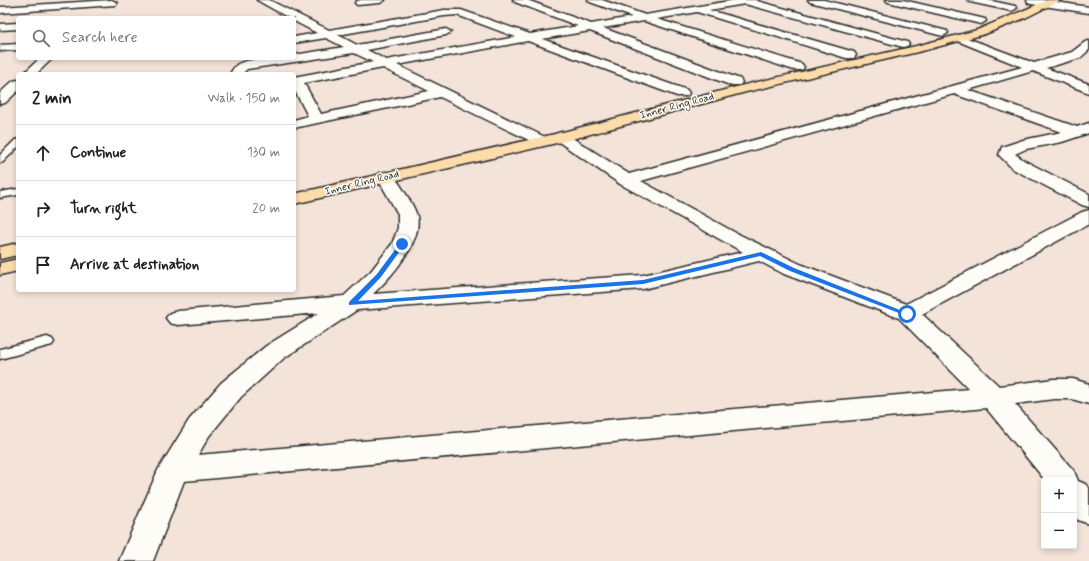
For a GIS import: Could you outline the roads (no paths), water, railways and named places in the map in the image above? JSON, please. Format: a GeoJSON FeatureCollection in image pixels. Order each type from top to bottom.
{"type":"FeatureCollection","features":[{"type":"Feature","properties":{"kind":"highway","name":"Inner Ring Road"},"geometry":{"type":"LineString","coordinates":[[296,186],[682,94],[903,44],[943,33],[981,20],[1031,0]]}},
{"type":"Feature","properties":{"kind":"highway","name":"Inner Ring Road"},"geometry":{"type":"LineString","coordinates":[[296,199],[561,137],[744,89],[959,38],[994,27],[1052,2]]}},
{"type":"Feature","properties":{"kind":"highway"},"geometry":{"type":"LineString","coordinates":[[0,253],[16,249]]}},
{"type":"Feature","properties":{"kind":"highway"},"geometry":{"type":"LineString","coordinates":[[0,269],[16,265]]}},
{"type":"Feature","properties":{"kind":"street"},"geometry":{"type":"LineString","coordinates":[[262,0],[292,16]]}},
{"type":"Feature","properties":{"kind":"street"},"geometry":{"type":"LineString","coordinates":[[360,3],[380,0]]}},
{"type":"Feature","properties":{"kind":"street"},"geometry":{"type":"LineString","coordinates":[[518,0],[735,82]]}},
{"type":"Feature","properties":{"kind":"street"},"geometry":{"type":"LineString","coordinates":[[593,0],[643,18],[798,67]]}},
{"type":"Feature","properties":{"kind":"street"},"geometry":{"type":"LineString","coordinates":[[296,81],[746,0],[903,44]]}},
{"type":"Feature","properties":{"kind":"street"},"geometry":{"type":"LineString","coordinates":[[813,0],[943,33]]}},
{"type":"Feature","properties":{"kind":"street"},"geometry":{"type":"LineString","coordinates":[[891,0],[981,20]]}},
{"type":"Feature","properties":{"kind":"street"},"geometry":{"type":"LineString","coordinates":[[973,0],[1012,8]]}},
{"type":"Feature","properties":{"kind":"street"},"geometry":{"type":"LineString","coordinates":[[1031,0],[1052,2],[1089,10]]}},
{"type":"Feature","properties":{"kind":"street"},"geometry":{"type":"LineString","coordinates":[[670,2],[850,55]]}},
{"type":"Feature","properties":{"kind":"street"},"geometry":{"type":"LineString","coordinates":[[0,10],[112,3],[100,13]]}},
{"type":"Feature","properties":{"kind":"street"},"geometry":{"type":"LineString","coordinates":[[296,40],[460,12],[682,94]]}},
{"type":"Feature","properties":{"kind":"street"},"geometry":{"type":"LineString","coordinates":[[296,18],[540,141]]}},
{"type":"Feature","properties":{"kind":"street"},"geometry":{"type":"LineString","coordinates":[[305,23],[320,21]]}},
{"type":"Feature","properties":{"kind":"street"},"geometry":{"type":"LineString","coordinates":[[0,27],[16,26]]}},
{"type":"Feature","properties":{"kind":"street"},"geometry":{"type":"LineString","coordinates":[[296,58],[446,32]]}},
{"type":"Feature","properties":{"kind":"street"},"geometry":{"type":"LineString","coordinates":[[959,38],[1089,89]]}},
{"type":"Feature","properties":{"kind":"street"},"geometry":{"type":"LineString","coordinates":[[626,180],[1035,67],[1076,54],[1089,44]]}},
{"type":"Feature","properties":{"kind":"street"},"geometry":{"type":"LineString","coordinates":[[0,48],[16,47]]}},
{"type":"Feature","properties":{"kind":"street"},"geometry":{"type":"LineString","coordinates":[[31,72],[45,60]]}},
{"type":"Feature","properties":{"kind":"street"},"geometry":{"type":"LineString","coordinates":[[237,72],[244,66],[283,60]]}},
{"type":"Feature","properties":{"kind":"street"},"geometry":{"type":"LineString","coordinates":[[296,83],[317,119]]}},
{"type":"Feature","properties":{"kind":"street"},"geometry":{"type":"LineString","coordinates":[[0,85],[16,84]]}},
{"type":"Feature","properties":{"kind":"street"},"geometry":{"type":"LineString","coordinates":[[0,100],[16,86]]}},
{"type":"Feature","properties":{"kind":"street"},"geometry":{"type":"LineString","coordinates":[[954,89],[1083,130]]}},
{"type":"Feature","properties":{"kind":"street"},"geometry":{"type":"LineString","coordinates":[[296,124],[443,92]]}},
{"type":"Feature","properties":{"kind":"street"},"geometry":{"type":"LineString","coordinates":[[1083,130],[1056,139],[1023,145],[1008,150],[1007,155],[1019,165],[1089,201]]}},
{"type":"Feature","properties":{"kind":"street"},"geometry":{"type":"LineString","coordinates":[[561,137],[626,180],[761,254],[792,269],[907,314],[993,397],[1060,477]]}},
{"type":"Feature","properties":{"kind":"street"},"geometry":{"type":"LineString","coordinates":[[136,561],[173,470],[199,428],[231,390],[275,352],[351,303],[379,276],[402,244],[408,228],[408,214],[386,177]]}},
{"type":"Feature","properties":{"kind":"street"},"geometry":{"type":"LineString","coordinates":[[907,314],[1089,216]]}},
{"type":"Feature","properties":{"kind":"street"},"geometry":{"type":"LineString","coordinates":[[178,318],[351,303],[643,282],[761,254]]}},
{"type":"Feature","properties":{"kind":"street"},"geometry":{"type":"LineString","coordinates":[[173,470],[993,397],[1054,389],[1073,389],[1089,394]]}},
{"type":"Feature","properties":{"kind":"street"},"geometry":{"type":"LineString","coordinates":[[1077,496],[1089,510]]}},
{"type":"Feature","properties":{"kind":"lane"},"geometry":{"type":"LineString","coordinates":[[0,160],[16,144]]}},
{"type":"Feature","properties":{"kind":"lane"},"geometry":{"type":"LineString","coordinates":[[0,195],[16,192]]}},
{"type":"Feature","properties":{"kind":"lane"},"geometry":{"type":"LineString","coordinates":[[0,354],[47,342]]}}]}
